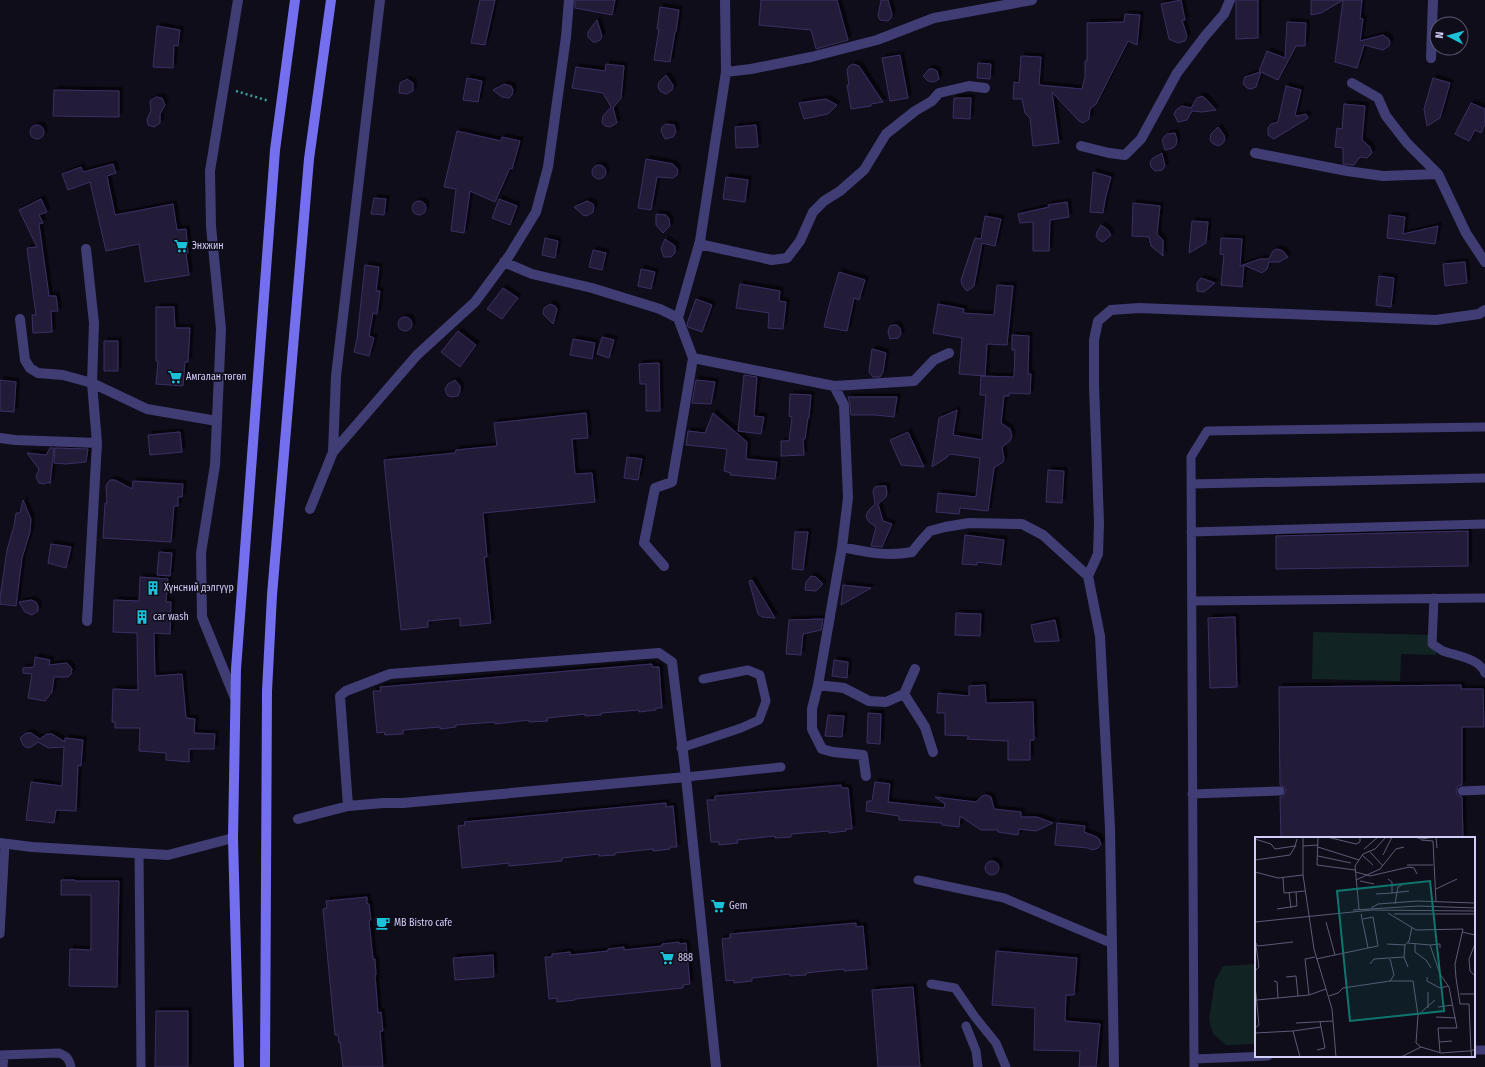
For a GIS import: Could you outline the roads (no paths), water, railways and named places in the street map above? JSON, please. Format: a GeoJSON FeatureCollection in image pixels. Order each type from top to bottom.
{"type":"FeatureCollection","features":[{"type":"Feature","properties":{"kind":"main road"},"geometry":{"type":"LineString","coordinates":[[239,1067],[233,838],[236,661],[275,150],[295,0]]}},
{"type":"Feature","properties":{"kind":"main road"},"geometry":{"type":"LineString","coordinates":[[265,1067],[267,692],[272,595],[309,159],[331,0]]}},
{"type":"Feature","properties":{"kind":"street"},"geometry":{"type":"LineString","coordinates":[[236,698],[202,617],[201,553],[215,465],[222,329],[211,226],[210,171],[238,0]]}},
{"type":"Feature","properties":{"kind":"street"},"geometry":{"type":"LineString","coordinates":[[333,452],[336,376],[380,0]]}},
{"type":"Feature","properties":{"kind":"street"},"geometry":{"type":"LineString","coordinates":[[310,509],[333,452],[417,355],[475,302],[504,262],[536,212],[548,167],[566,36],[569,0]]}},
{"type":"Feature","properties":{"kind":"street"},"geometry":{"type":"LineString","coordinates":[[664,566],[644,543],[655,488],[672,482],[693,358],[678,318],[699,244],[726,72],[725,0]]}},
{"type":"Feature","properties":{"kind":"street"},"geometry":{"type":"LineString","coordinates":[[726,72],[751,69],[811,57],[870,42],[934,18],[1032,0]]}},
{"type":"Feature","properties":{"kind":"street"},"geometry":{"type":"LineString","coordinates":[[1081,146],[1109,154],[1125,155],[1141,139],[1177,73],[1224,14],[1230,0]]}},
{"type":"Feature","properties":{"kind":"street"},"geometry":{"type":"LineString","coordinates":[[1431,58],[1433,0]]}},
{"type":"Feature","properties":{"kind":"street"},"geometry":{"type":"LineString","coordinates":[[1352,83],[1378,98],[1386,116],[1407,144],[1438,174],[1466,233],[1485,262]]}},
{"type":"Feature","properties":{"kind":"street"},"geometry":{"type":"LineString","coordinates":[[699,244],[772,260],[787,258],[800,241],[813,212],[824,201],[840,191],[864,170],[886,134],[915,111],[932,101],[939,93],[969,86],[984,88]]}},
{"type":"Feature","properties":{"kind":"street"},"geometry":{"type":"LineString","coordinates":[[1255,153],[1347,171],[1382,176],[1438,174]]}},
{"type":"Feature","properties":{"kind":"street"},"geometry":{"type":"LineString","coordinates":[[86,249],[94,323],[92,383],[97,443],[87,621]]}},
{"type":"Feature","properties":{"kind":"street"},"geometry":{"type":"LineString","coordinates":[[504,262],[532,274],[592,288],[660,309],[678,318]]}},
{"type":"Feature","properties":{"kind":"street"},"geometry":{"type":"LineString","coordinates":[[1114,1067],[1110,828],[1100,636],[1088,576],[1098,554],[1099,523],[1094,385],[1094,340],[1098,321],[1111,310],[1139,308],[1436,320],[1480,314],[1485,310]]}},
{"type":"Feature","properties":{"kind":"street"},"geometry":{"type":"LineString","coordinates":[[20,319],[25,360],[30,368],[38,373],[63,375],[92,383],[147,409],[217,421]]}},
{"type":"Feature","properties":{"kind":"street"},"geometry":{"type":"LineString","coordinates":[[693,358],[834,386],[914,381],[934,360],[949,353]]}},
{"type":"Feature","properties":{"kind":"street"},"geometry":{"type":"LineString","coordinates":[[834,386],[844,405],[848,498],[842,548],[818,685],[812,709],[812,729],[822,748],[833,752],[863,754],[866,776]]}},
{"type":"Feature","properties":{"kind":"street"},"geometry":{"type":"LineString","coordinates":[[0,438],[15,440],[97,443]]}},
{"type":"Feature","properties":{"kind":"street"},"geometry":{"type":"LineString","coordinates":[[842,548],[874,554],[899,555],[912,552],[930,531],[945,527],[969,523],[1022,524],[1043,535],[1088,576]]}},
{"type":"Feature","properties":{"kind":"street"},"geometry":{"type":"LineString","coordinates":[[348,806],[340,696],[346,691],[390,674],[659,653],[672,662],[681,748],[686,777],[716,1067]]}},
{"type":"Feature","properties":{"kind":"street"},"geometry":{"type":"LineString","coordinates":[[818,685],[844,688],[869,701],[886,702],[904,694],[915,669]]}},
{"type":"Feature","properties":{"kind":"street"},"geometry":{"type":"LineString","coordinates":[[904,694],[925,727],[933,752]]}},
{"type":"Feature","properties":{"kind":"street"},"geometry":{"type":"LineString","coordinates":[[298,819],[348,806],[403,803],[686,777]]}},
{"type":"Feature","properties":{"kind":"street"},"geometry":{"type":"LineString","coordinates":[[3,843],[32,847],[168,855],[233,838]]}},
{"type":"Feature","properties":{"kind":"lane"},"geometry":{"type":"LineString","coordinates":[[1257,1057],[1194,1063],[1191,457],[1206,431],[1485,427]]}},
{"type":"Feature","properties":{"kind":"lane"},"geometry":{"type":"LineString","coordinates":[[1191,484],[1485,478]]}},
{"type":"Feature","properties":{"kind":"lane"},"geometry":{"type":"LineString","coordinates":[[1191,532],[1485,524]]}},
{"type":"Feature","properties":{"kind":"lane"},"geometry":{"type":"LineString","coordinates":[[1434,598],[1432,644],[1441,650],[1473,661],[1483,668],[1485,673]]}},
{"type":"Feature","properties":{"kind":"lane"},"geometry":{"type":"LineString","coordinates":[[1192,601],[1485,598]]}},
{"type":"Feature","properties":{"kind":"lane"},"geometry":{"type":"LineString","coordinates":[[681,748],[741,728],[759,720],[766,701],[760,675],[748,670],[702,679]]}},
{"type":"Feature","properties":{"kind":"lane"},"geometry":{"type":"LineString","coordinates":[[686,777],[781,767]]}},
{"type":"Feature","properties":{"kind":"lane"},"geometry":{"type":"LineString","coordinates":[[1192,794],[1280,790]]}},
{"type":"Feature","properties":{"kind":"lane"},"geometry":{"type":"LineString","coordinates":[[1462,791],[1485,790]]}},
{"type":"Feature","properties":{"kind":"lane"},"geometry":{"type":"LineString","coordinates":[[0,934],[3,843]]}},
{"type":"Feature","properties":{"kind":"lane"},"geometry":{"type":"LineString","coordinates":[[139,853],[141,1067]]}},
{"type":"Feature","properties":{"kind":"lane"},"geometry":{"type":"LineString","coordinates":[[918,880],[1004,898],[1111,943]]}},
{"type":"Feature","properties":{"kind":"lane"},"geometry":{"type":"LineString","coordinates":[[931,984],[955,988],[975,1017],[996,1043],[1006,1067]]}},
{"type":"Feature","properties":{"kind":"lane"},"geometry":{"type":"LineString","coordinates":[[966,1026],[976,1051],[978,1067]]}},
{"type":"Feature","properties":{"kind":"lane"},"geometry":{"type":"LineString","coordinates":[[3,1067],[2,1055],[59,1053],[66,1056],[70,1060],[71,1067]]}},
{"type":"Feature","properties":{"kind":"place","name":"Энхжин"},"geometry":{"type":"Point","coordinates":[181,246]}},
{"type":"Feature","properties":{"kind":"place","name":"Амгалан төгөл"},"geometry":{"type":"Point","coordinates":[175,377]}},
{"type":"Feature","properties":{"kind":"place","name":"Хүнсний дэлгүүр"},"geometry":{"type":"Point","coordinates":[153,588]}},
{"type":"Feature","properties":{"kind":"place","name":"car wash"},"geometry":{"type":"Point","coordinates":[142,617]}},
{"type":"Feature","properties":{"kind":"place","name":"Gem"},"geometry":{"type":"Point","coordinates":[718,906]}},
{"type":"Feature","properties":{"kind":"place","name":"MB Bistro cafe"},"geometry":{"type":"Point","coordinates":[383,923]}},
{"type":"Feature","properties":{"kind":"place","name":"888"},"geometry":{"type":"Point","coordinates":[667,958]}}]}
